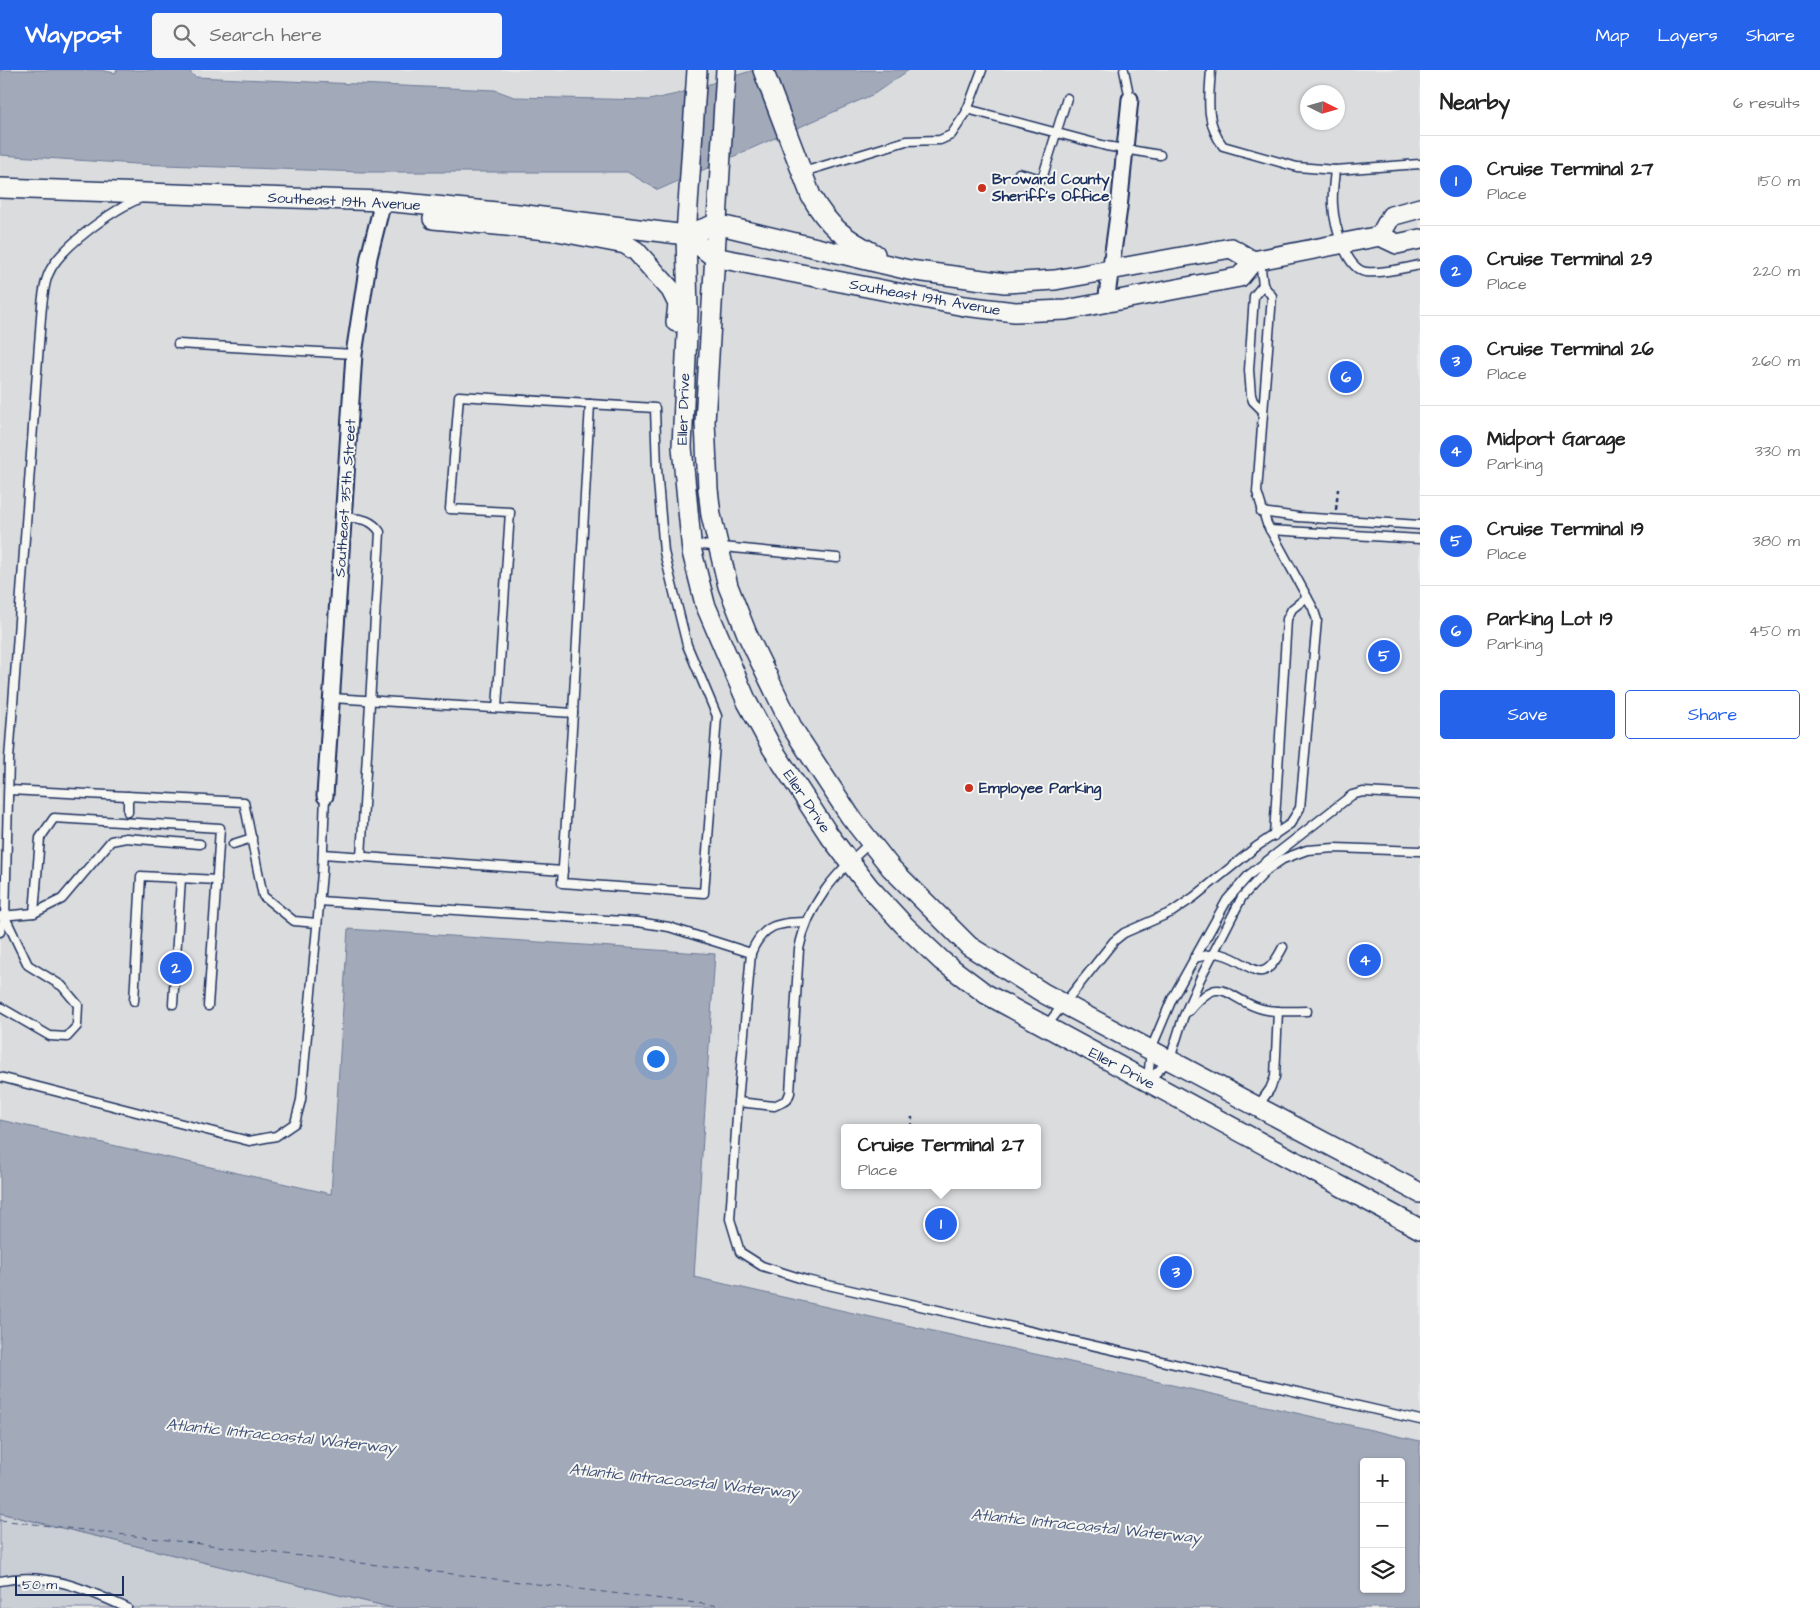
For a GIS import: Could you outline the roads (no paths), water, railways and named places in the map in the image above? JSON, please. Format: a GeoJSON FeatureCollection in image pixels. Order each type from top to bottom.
{"type":"FeatureCollection","features":[{"type":"Feature","properties":{"kind":"street","name":"Eller Drive"},"geometry":{"type":"LineString","coordinates":[[697,70],[686,235],[688,312],[683,400],[683,475],[691,544],[705,604],[747,702],[800,793],[881,900],[942,961],[986,994],[1420,1229]]}},
{"type":"Feature","properties":{"kind":"street","name":"Eller Drive"},"geometry":{"type":"LineString","coordinates":[[726,70],[714,257],[705,462],[711,515],[736,610],[793,729],[820,773],[891,868],[969,946],[1064,1003],[1420,1193]]}},
{"type":"Feature","properties":{"kind":"street"},"geometry":{"type":"LineString","coordinates":[[763,70],[801,172],[820,212],[850,242],[909,270]]}},
{"type":"Feature","properties":{"kind":"street"},"geometry":{"type":"LineString","coordinates":[[1106,303],[1130,98]]}},
{"type":"Feature","properties":{"kind":"street","name":"Southeast 19th Avenue"},"geometry":{"type":"LineString","coordinates":[[0,188],[383,201],[518,214],[686,235],[716,224],[909,270],[1005,283],[1055,280],[1231,248],[1257,260],[1240,277],[1106,303],[1041,312],[989,310],[714,257],[686,235]]}},
{"type":"Feature","properties":{"kind":"street","name":"Southeast 35th Street"},"geometry":{"type":"LineString","coordinates":[[325,796],[354,354],[369,256],[383,201]]}},
{"type":"Feature","properties":{"kind":"street"},"geometry":{"type":"LineString","coordinates":[[414,204],[434,219],[557,231],[608,239],[625,244],[636,251],[671,290],[678,304],[673,355],[683,400]]}},
{"type":"Feature","properties":{"kind":"street"},"geometry":{"type":"LineString","coordinates":[[1380,236],[1391,216],[1420,208]]}},
{"type":"Feature","properties":{"kind":"street"},"geometry":{"type":"LineString","coordinates":[[1257,260],[1380,236],[1397,244],[1420,239]]}},
{"type":"Feature","properties":{"kind":"lane"},"geometry":{"type":"LineString","coordinates":[[801,172],[906,141],[940,140],[954,131],[967,109],[982,70]]}},
{"type":"Feature","properties":{"kind":"lane"},"geometry":{"type":"LineString","coordinates":[[1124,70],[1130,98]]}},
{"type":"Feature","properties":{"kind":"lane"},"geometry":{"type":"LineString","coordinates":[[1211,70],[1208,114],[1216,137],[1223,146],[1297,167],[1335,170],[1420,164]]}},
{"type":"Feature","properties":{"kind":"lane"},"geometry":{"type":"LineString","coordinates":[[1019,173],[1042,179],[1067,98]]}},
{"type":"Feature","properties":{"kind":"lane"},"geometry":{"type":"LineString","coordinates":[[967,109],[1125,150],[1160,155]]}},
{"type":"Feature","properties":{"kind":"lane"},"geometry":{"type":"LineString","coordinates":[[1335,170],[1333,206],[1341,244],[1355,266],[1365,272],[1401,269],[1420,265]]}},
{"type":"Feature","properties":{"kind":"lane"},"geometry":{"type":"LineString","coordinates":[[0,932],[9,759],[39,344],[47,277],[54,261],[66,248],[129,203],[153,193]]}},
{"type":"Feature","properties":{"kind":"lane"},"geometry":{"type":"LineString","coordinates":[[1046,1027],[1114,940],[1124,933],[1172,912],[1274,836],[1296,817],[1303,795],[1317,620],[1307,597],[1261,512],[1257,492],[1272,296],[1263,285],[1257,260]]}},
{"type":"Feature","properties":{"kind":"lane"},"geometry":{"type":"LineString","coordinates":[[1262,410],[1253,401],[1251,395],[1249,370],[1254,296],[1263,285]]}},
{"type":"Feature","properties":{"kind":"lane"},"geometry":{"type":"LineString","coordinates":[[178,344],[354,354]]}},
{"type":"Feature","properties":{"kind":"lane"},"geometry":{"type":"LineString","coordinates":[[497,708],[510,512],[450,510],[459,396],[590,404],[655,408],[657,469],[664,552],[687,645],[717,716],[704,893],[562,883],[590,404]]}},
{"type":"Feature","properties":{"kind":"lane"},"geometry":{"type":"LineString","coordinates":[[1261,512],[1298,517],[1420,525]]}},
{"type":"Feature","properties":{"kind":"lane"},"geometry":{"type":"LineString","coordinates":[[344,516],[375,523],[380,532],[361,857]]}},
{"type":"Feature","properties":{"kind":"lane"},"geometry":{"type":"LineString","coordinates":[[1270,530],[1420,539]]}},
{"type":"Feature","properties":{"kind":"lane"},"geometry":{"type":"LineString","coordinates":[[691,544],[837,558]]}},
{"type":"Feature","properties":{"kind":"lane"},"geometry":{"type":"LineString","coordinates":[[1274,836],[1287,619],[1292,609],[1307,597]]}},
{"type":"Feature","properties":{"kind":"lane"},"geometry":{"type":"LineString","coordinates":[[332,698],[573,712]]}},
{"type":"Feature","properties":{"kind":"lane"},"geometry":{"type":"LineString","coordinates":[[8,790],[244,802],[263,896],[294,921],[317,923]]}},
{"type":"Feature","properties":{"kind":"lane"},"geometry":{"type":"LineString","coordinates":[[1147,1082],[1151,1049],[1172,998],[1218,913],[1249,875],[1352,795],[1363,792],[1420,795]]}},
{"type":"Feature","properties":{"kind":"lane"},"geometry":{"type":"LineString","coordinates":[[128,796],[128,812]]}},
{"type":"Feature","properties":{"kind":"lane"},"geometry":{"type":"LineString","coordinates":[[0,1077],[249,1141],[276,1136],[294,1123],[301,1100],[320,901],[325,796]]}},
{"type":"Feature","properties":{"kind":"lane"},"geometry":{"type":"LineString","coordinates":[[34,913],[40,838],[54,818],[220,828],[208,1006]]}},
{"type":"Feature","properties":{"kind":"lane"},"geometry":{"type":"LineString","coordinates":[[2,916],[34,913],[62,898],[111,841],[126,833],[200,844]]}},
{"type":"Feature","properties":{"kind":"lane"},"geometry":{"type":"LineString","coordinates":[[233,844],[252,838]]}},
{"type":"Feature","properties":{"kind":"lane"},"geometry":{"type":"LineString","coordinates":[[738,1102],[774,1106],[787,1100],[790,1093],[799,949],[806,922],[825,889],[850,861],[871,842]]}},
{"type":"Feature","properties":{"kind":"lane"},"geometry":{"type":"LineString","coordinates":[[1147,1082],[1170,1059],[1183,1018],[1212,955],[1242,897],[1266,870],[1284,859],[1307,850],[1335,848],[1420,851]]}},
{"type":"Feature","properties":{"kind":"lane"},"geometry":{"type":"LineString","coordinates":[[323,854],[563,871]]}},
{"type":"Feature","properties":{"kind":"lane"},"geometry":{"type":"LineString","coordinates":[[134,1000],[141,876],[216,880]]}},
{"type":"Feature","properties":{"kind":"lane"},"geometry":{"type":"LineString","coordinates":[[173,1004],[181,878]]}},
{"type":"Feature","properties":{"kind":"lane"},"geometry":{"type":"LineString","coordinates":[[320,901],[638,922],[686,932],[751,953]]}},
{"type":"Feature","properties":{"kind":"lane"},"geometry":{"type":"LineString","coordinates":[[0,1007],[50,1036],[67,1037],[76,1026],[78,1005],[62,986],[28,965],[2,916]]}},
{"type":"Feature","properties":{"kind":"lane"},"geometry":{"type":"LineString","coordinates":[[806,922],[771,926],[757,938],[751,953],[730,1219],[740,1252],[762,1266],[815,1282],[1420,1420]]}},
{"type":"Feature","properties":{"kind":"lane"},"geometry":{"type":"LineString","coordinates":[[1194,958],[1223,955],[1258,972],[1271,967],[1283,947]]}},
{"type":"Feature","properties":{"kind":"lane"},"geometry":{"type":"LineString","coordinates":[[1183,1018],[1201,997],[1217,989],[1226,990],[1262,1009],[1307,1011]]}},
{"type":"Feature","properties":{"kind":"lane"},"geometry":{"type":"LineString","coordinates":[[1258,1106],[1275,1077],[1278,1011]]}},
{"type":"Feature","properties":{"kind":"lane"},"geometry":{"type":"LineString","coordinates":[[0,1581],[36,1577],[59,1581],[127,1608]]}},
{"type":"Feature","properties":{"kind":"water"},"geometry":{"type":"Polygon","coordinates":[[[0,70],[100,70],[116,73],[116,70],[188,70],[195,77],[495,90],[514,97],[649,100],[677,94],[754,70],[909,70],[874,94],[658,190],[627,172],[362,172],[136,164],[0,155],[0,70]]]}},
{"type":"Feature","properties":{"kind":"water","name":"Atlantic Intracoastal Waterway"},"geometry":{"type":"Polygon","coordinates":[[[348,929],[715,954],[694,1277],[1420,1441],[1420,1608],[393,1608],[0,1513],[0,1120],[331,1194],[348,929]]]}},
{"type":"Feature","properties":{"kind":"place","name":"Broward County Sheriff's Office"},"geometry":{"type":"Point","coordinates":[982,188]}},
{"type":"Feature","properties":{"kind":"place","name":"Parking Lot 19"},"geometry":{"type":"Point","coordinates":[1346,377]}},
{"type":"Feature","properties":{"kind":"place","name":"Cruise Terminal 19"},"geometry":{"type":"Point","coordinates":[1384,656]}},
{"type":"Feature","properties":{"kind":"place","name":"Employee Parking"},"geometry":{"type":"Point","coordinates":[969,788]}},
{"type":"Feature","properties":{"kind":"place","name":"Midport Garage"},"geometry":{"type":"Point","coordinates":[1365,960]}},
{"type":"Feature","properties":{"kind":"place","name":"Cruise Terminal 29"},"geometry":{"type":"Point","coordinates":[176,968]}},
{"type":"Feature","properties":{"kind":"place","name":"Cruise Terminal 27"},"geometry":{"type":"Point","coordinates":[941,1224]}},
{"type":"Feature","properties":{"kind":"place","name":"Cruise Terminal 26"},"geometry":{"type":"Point","coordinates":[1176,1272]}}]}
